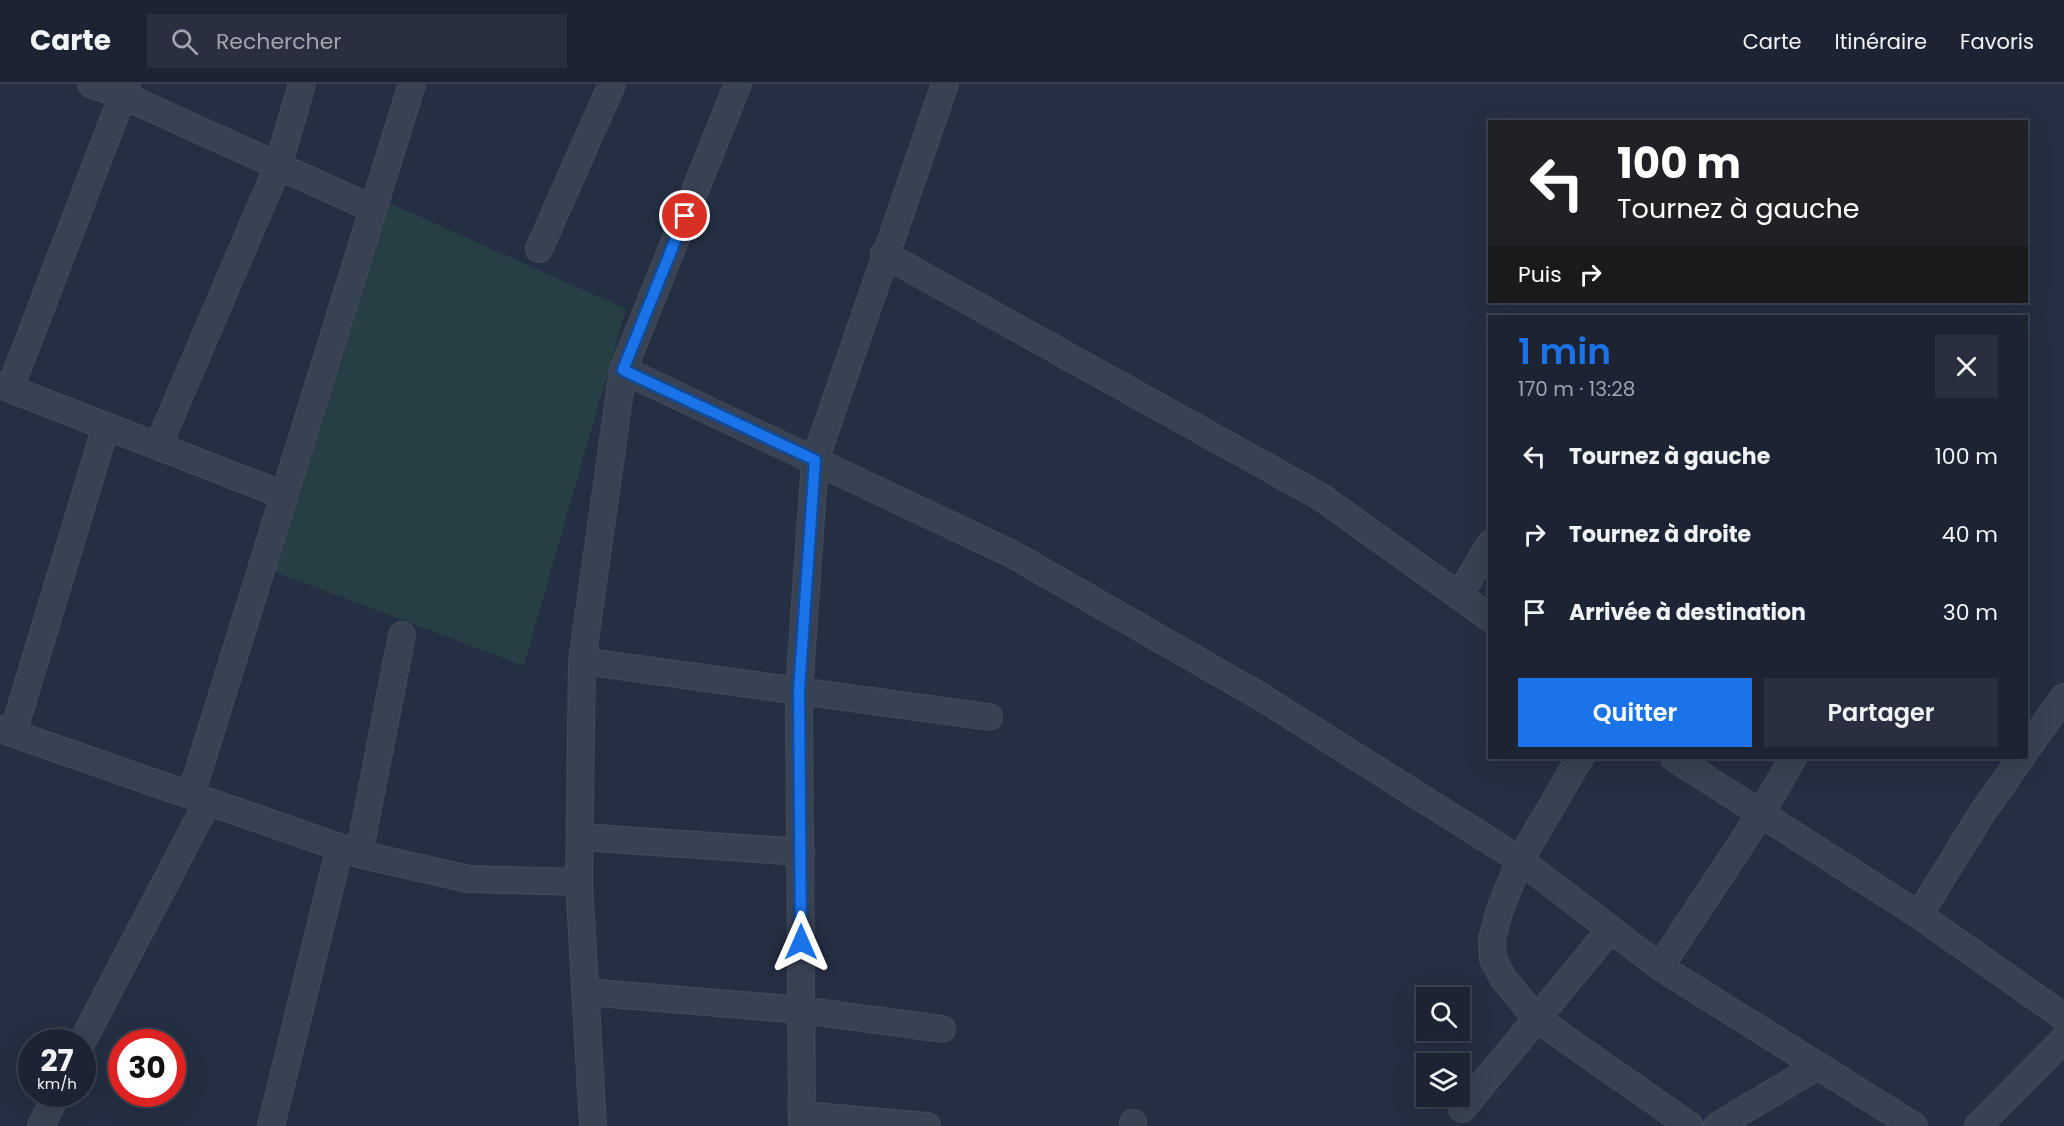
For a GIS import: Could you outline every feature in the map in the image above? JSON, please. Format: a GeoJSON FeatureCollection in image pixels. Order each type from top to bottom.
{"type":"FeatureCollection","features":[{"type":"Feature","properties":{"kind":"street"},"geometry":{"type":"LineString","coordinates":[[91,84],[124,90],[278,166],[373,209]]}},
{"type":"Feature","properties":{"kind":"street"},"geometry":{"type":"LineString","coordinates":[[158,446],[278,166],[302,84]]}},
{"type":"Feature","properties":{"kind":"street"},"geometry":{"type":"LineString","coordinates":[[88,1029],[200,798],[284,495],[412,84]]}},
{"type":"Feature","properties":{"kind":"street"},"geometry":{"type":"LineString","coordinates":[[539,249],[612,84]]}},
{"type":"Feature","properties":{"kind":"street"},"geometry":{"type":"LineString","coordinates":[[593,1126],[579,882],[582,661],[623,370],[738,84]]}},
{"type":"Feature","properties":{"kind":"street"},"geometry":{"type":"LineString","coordinates":[[927,1126],[802,1121],[799,691],[815,460],[884,254],[945,84]]}},
{"type":"Feature","properties":{"kind":"street"},"geometry":{"type":"LineString","coordinates":[[124,90],[5,387],[284,495]]}},
{"type":"Feature","properties":{"kind":"street"},"geometry":{"type":"LineString","coordinates":[[884,254],[1321,497],[1460,594],[1488,616]]}},
{"type":"Feature","properties":{"kind":"street"},"geometry":{"type":"LineString","coordinates":[[623,370],[1022,560],[1263,698],[1520,860],[1660,968],[1914,1126]]}},
{"type":"Feature","properties":{"kind":"street"},"geometry":{"type":"LineString","coordinates":[[106,426],[7,731],[349,850],[468,879],[579,882]]}},
{"type":"Feature","properties":{"kind":"street"},"geometry":{"type":"LineString","coordinates":[[1460,594],[1488,547]]}},
{"type":"Feature","properties":{"kind":"street"},"geometry":{"type":"LineString","coordinates":[[271,1126],[349,850],[402,635]]}},
{"type":"Feature","properties":{"kind":"street"},"geometry":{"type":"LineString","coordinates":[[582,661],[989,717]]}},
{"type":"Feature","properties":{"kind":"street"},"geometry":{"type":"LineString","coordinates":[[2028,747],[2064,698]]}},
{"type":"Feature","properties":{"kind":"street"},"geometry":{"type":"LineString","coordinates":[[1579,759],[1520,860],[1500,909],[1492,939],[1493,959],[1503,978],[1537,1018],[1690,1126]]}},
{"type":"Feature","properties":{"kind":"street"},"geometry":{"type":"LineString","coordinates":[[1676,759],[1918,915],[2064,1017]]}},
{"type":"Feature","properties":{"kind":"street"},"geometry":{"type":"LineString","coordinates":[[1660,968],[1760,815],[1792,759]]}},
{"type":"Feature","properties":{"kind":"street"},"geometry":{"type":"LineString","coordinates":[[1918,915],[1982,813],[2020,759]]}},
{"type":"Feature","properties":{"kind":"street"},"geometry":{"type":"LineString","coordinates":[[580,837],[801,852]]}},
{"type":"Feature","properties":{"kind":"street"},"geometry":{"type":"LineString","coordinates":[[1462,1109],[1610,930]]}},
{"type":"Feature","properties":{"kind":"street"},"geometry":{"type":"LineString","coordinates":[[586,992],[802,1010],[942,1029]]}},
{"type":"Feature","properties":{"kind":"street"},"geometry":{"type":"LineString","coordinates":[[1978,1126],[2064,1039]]}},
{"type":"Feature","properties":{"kind":"street"},"geometry":{"type":"LineString","coordinates":[[1717,1126],[1818,1066]]}},
{"type":"Feature","properties":{"kind":"street"},"geometry":{"type":"LineString","coordinates":[[42,1126],[51,1107]]}},
{"type":"Feature","properties":{"kind":"green space"},"geometry":{"type":"Polygon","coordinates":[[[389,203],[626,309],[524,666],[273,571],[389,203]]]}},
{"type":"Feature","properties":{"kind":"route"},"geometry":{"type":"LineString","coordinates":[[685,216],[623,370],[815,460],[799,691],[801,942]]}}]}
